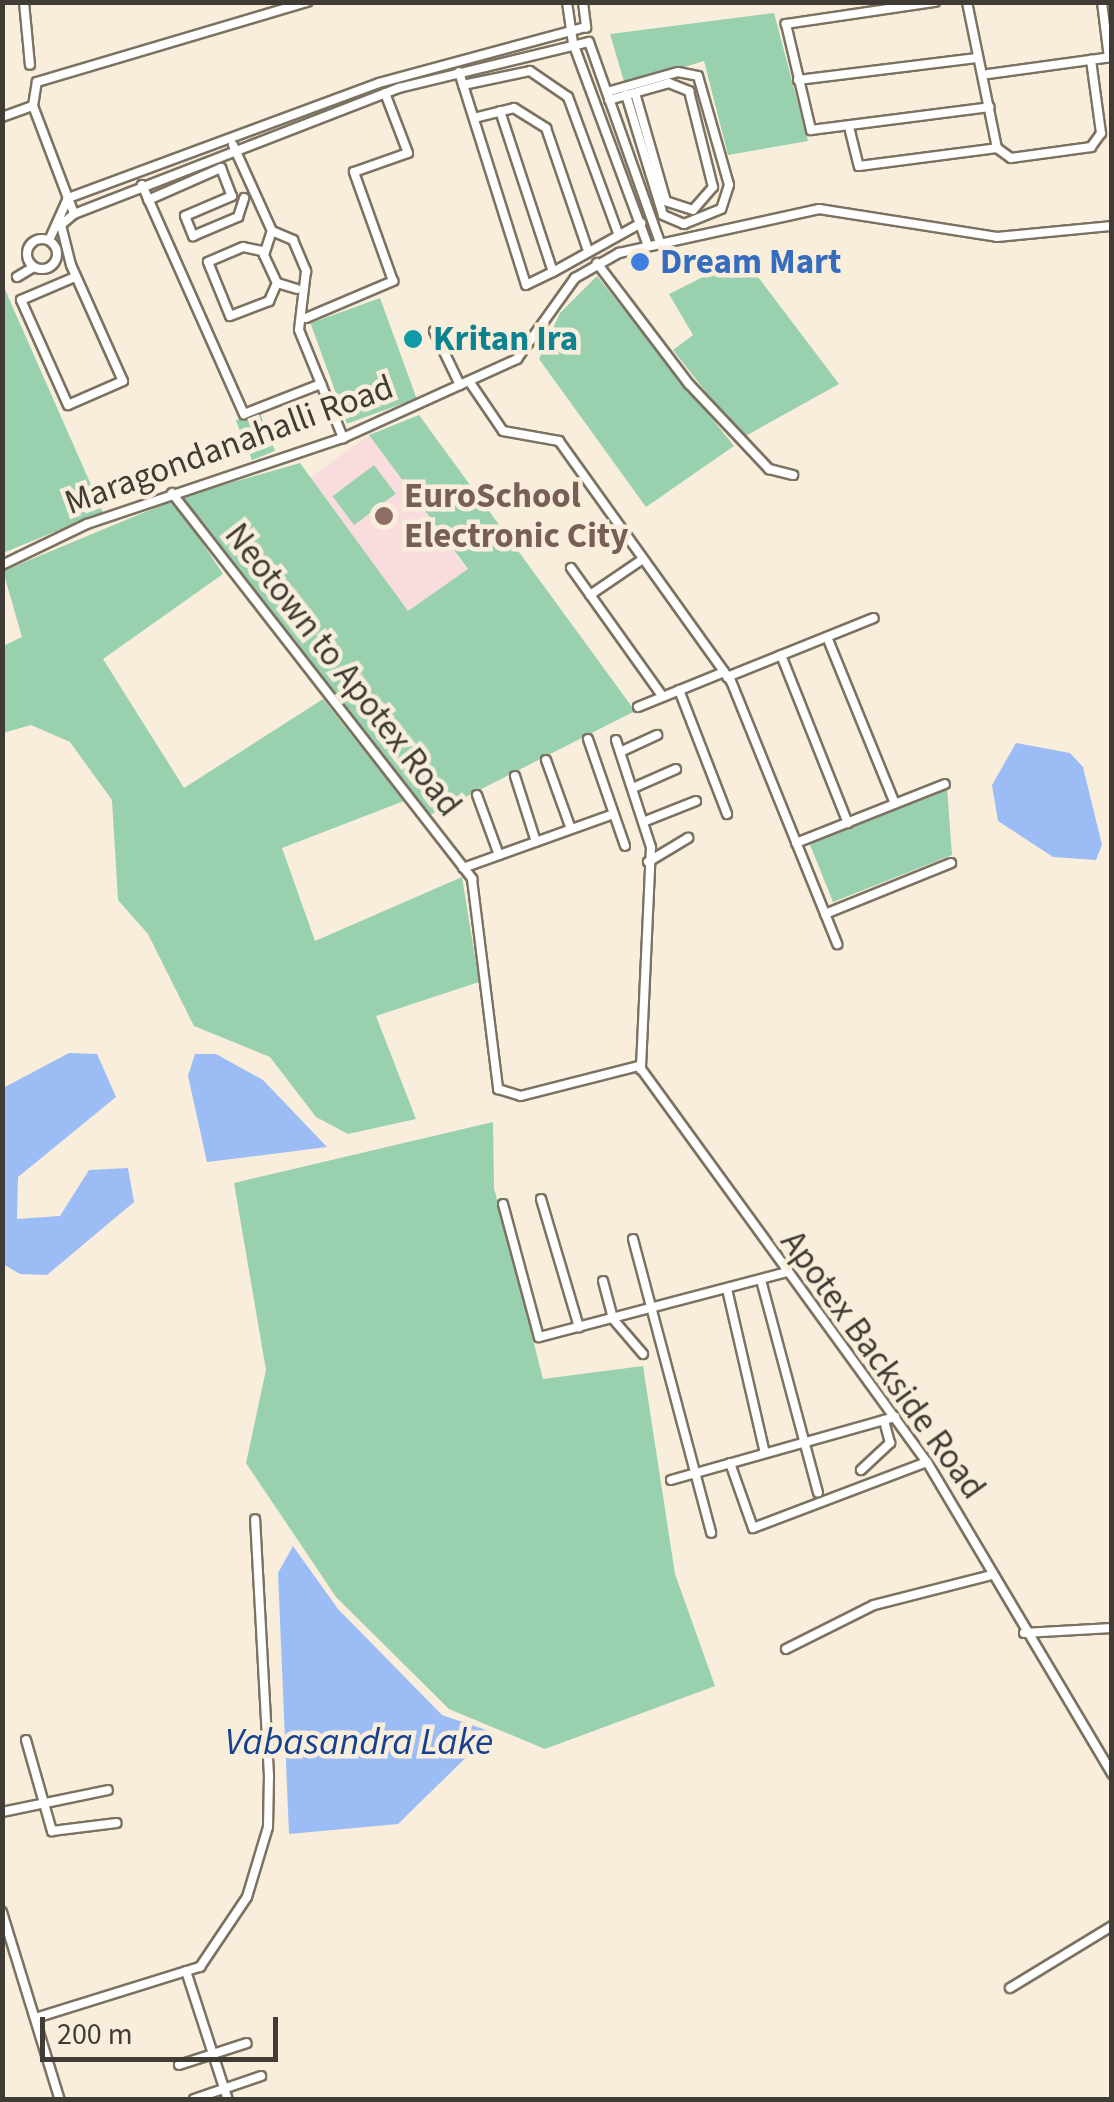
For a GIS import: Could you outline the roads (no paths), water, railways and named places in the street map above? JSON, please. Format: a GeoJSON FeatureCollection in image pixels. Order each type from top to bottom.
{"type":"FeatureCollection","features":[{"type":"Feature","properties":{"kind":"street"},"geometry":{"type":"LineString","coordinates":[[24,2],[30,65]]}},
{"type":"Feature","properties":{"kind":"street"},"geometry":{"type":"LineString","coordinates":[[74,214],[33,106],[38,82],[106,55],[190,43],[307,2]]}},
{"type":"Feature","properties":{"kind":"street"},"geometry":{"type":"LineString","coordinates":[[567,2],[574,43],[648,246]]}},
{"type":"Feature","properties":{"kind":"street"},"geometry":{"type":"LineString","coordinates":[[583,2],[588,42],[660,242]]}},
{"type":"Feature","properties":{"kind":"street"},"geometry":{"type":"LineString","coordinates":[[935,2],[791,20],[798,80],[814,135],[990,107]]}},
{"type":"Feature","properties":{"kind":"street"},"geometry":{"type":"LineString","coordinates":[[967,2],[976,58],[988,74],[997,148]]}},
{"type":"Feature","properties":{"kind":"street"},"geometry":{"type":"LineString","coordinates":[[988,74],[1110,58],[1102,2]]}},
{"type":"Feature","properties":{"kind":"street"},"geometry":{"type":"LineString","coordinates":[[32,268],[24,253],[51,236],[68,198],[230,136],[465,56],[586,27]]}},
{"type":"Feature","properties":{"kind":"street"},"geometry":{"type":"LineString","coordinates":[[462,79],[588,42]]}},
{"type":"Feature","properties":{"kind":"street"},"geometry":{"type":"LineString","coordinates":[[798,80],[976,58]]}},
{"type":"Feature","properties":{"kind":"street"},"geometry":{"type":"LineString","coordinates":[[850,130],[860,166],[997,148],[1011,158],[1091,147],[1101,132],[1091,60]]}},
{"type":"Feature","properties":{"kind":"street"},"geometry":{"type":"LineString","coordinates":[[75,278],[21,300],[68,405],[123,381],[75,278],[61,224],[74,214],[234,148],[386,93],[530,71],[568,97],[618,232]]}},
{"type":"Feature","properties":{"kind":"street"},"geometry":{"type":"LineString","coordinates":[[608,96],[678,72],[698,76],[729,185],[721,209],[684,224],[662,215],[630,94]]}},
{"type":"Feature","properties":{"kind":"street"},"geometry":{"type":"LineString","coordinates":[[462,79],[526,285],[587,248],[638,227]]}},
{"type":"Feature","properties":{"kind":"street"},"geometry":{"type":"LineString","coordinates":[[608,96],[674,83],[692,95],[713,186],[693,210],[666,200],[630,94]]}},
{"type":"Feature","properties":{"kind":"street"},"geometry":{"type":"LineString","coordinates":[[343,438],[299,330],[306,318],[393,281],[354,172],[408,153],[386,93]]}},
{"type":"Feature","properties":{"kind":"street"},"geometry":{"type":"LineString","coordinates":[[2,118],[33,106]]}},
{"type":"Feature","properties":{"kind":"street"},"geometry":{"type":"LineString","coordinates":[[474,118],[514,108],[546,128],[587,248]]}},
{"type":"Feature","properties":{"kind":"street"},"geometry":{"type":"LineString","coordinates":[[500,111],[553,272]]}},
{"type":"Feature","properties":{"kind":"street"},"geometry":{"type":"LineString","coordinates":[[1101,132],[1112,130]]}},
{"type":"Feature","properties":{"kind":"street"},"geometry":{"type":"LineString","coordinates":[[230,136],[272,231],[293,240],[306,271],[297,288],[306,318]]}},
{"type":"Feature","properties":{"kind":"street"},"geometry":{"type":"LineString","coordinates":[[148,200],[221,168],[232,196]]}},
{"type":"Feature","properties":{"kind":"street"},"geometry":{"type":"LineString","coordinates":[[142,185],[244,414],[321,384]]}},
{"type":"Feature","properties":{"kind":"street"},"geometry":{"type":"LineString","coordinates":[[244,198],[238,218],[194,236],[186,216],[232,196],[256,194]]}},
{"type":"Feature","properties":{"kind":"street","name":"Maragondanahalli Road"},"geometry":{"type":"LineString","coordinates":[[2,565],[172,493],[343,438],[465,382],[528,351],[560,294],[596,264],[660,242],[819,210],[997,237],[1112,226]]}},
{"type":"Feature","properties":{"kind":"street"},"geometry":{"type":"LineString","coordinates":[[262,251],[272,231]]}},
{"type":"Feature","properties":{"kind":"street"},"geometry":{"type":"LineString","coordinates":[[17,277],[58,258],[51,236]]}},
{"type":"Feature","properties":{"kind":"street"},"geometry":{"type":"LineString","coordinates":[[243,246],[262,251],[277,284],[269,301],[230,316],[208,262],[243,246]]}},
{"type":"Feature","properties":{"kind":"street"},"geometry":{"type":"LineString","coordinates":[[596,264],[689,384],[768,469],[793,475]]}},
{"type":"Feature","properties":{"kind":"street"},"geometry":{"type":"LineString","coordinates":[[277,284],[297,288]]}},
{"type":"Feature","properties":{"kind":"street"},"geometry":{"type":"LineString","coordinates":[[434,331],[465,382],[503,432],[559,441],[726,674],[836,944]]}},
{"type":"Feature","properties":{"kind":"street","name":"Neotown to Apotex Road"},"geometry":{"type":"LineString","coordinates":[[172,493],[472,879],[498,1089],[522,1096],[640,1068]]}},
{"type":"Feature","properties":{"kind":"street"},"geometry":{"type":"LineString","coordinates":[[590,594],[643,559]]}},
{"type":"Feature","properties":{"kind":"street"},"geometry":{"type":"LineString","coordinates":[[571,568],[662,697]]}},
{"type":"Feature","properties":{"kind":"street"},"geometry":{"type":"LineString","coordinates":[[638,706],[874,618]]}},
{"type":"Feature","properties":{"kind":"street"},"geometry":{"type":"LineString","coordinates":[[827,636],[895,804]]}},
{"type":"Feature","properties":{"kind":"street"},"geometry":{"type":"LineString","coordinates":[[781,655],[848,822]]}},
{"type":"Feature","properties":{"kind":"street"},"geometry":{"type":"LineString","coordinates":[[679,690],[727,814]]}},
{"type":"Feature","properties":{"kind":"street"},"geometry":{"type":"LineString","coordinates":[[620,752],[657,736]]}},
{"type":"Feature","properties":{"kind":"street"},"geometry":{"type":"LineString","coordinates":[[588,739],[625,846]]}},
{"type":"Feature","properties":{"kind":"street"},"geometry":{"type":"LineString","coordinates":[[616,740],[643,822],[648,862],[640,1068]]}},
{"type":"Feature","properties":{"kind":"street"},"geometry":{"type":"LineString","coordinates":[[546,760],[571,829]]}},
{"type":"Feature","properties":{"kind":"street"},"geometry":{"type":"LineString","coordinates":[[632,788],[676,769]]}},
{"type":"Feature","properties":{"kind":"street"},"geometry":{"type":"LineString","coordinates":[[515,776],[536,842]]}},
{"type":"Feature","properties":{"kind":"street"},"geometry":{"type":"LineString","coordinates":[[796,844],[945,784]]}},
{"type":"Feature","properties":{"kind":"street"},"geometry":{"type":"LineString","coordinates":[[477,795],[498,855]]}},
{"type":"Feature","properties":{"kind":"street"},"geometry":{"type":"LineString","coordinates":[[643,822],[696,801]]}},
{"type":"Feature","properties":{"kind":"street"},"geometry":{"type":"LineString","coordinates":[[463,868],[614,814]]}},
{"type":"Feature","properties":{"kind":"street"},"geometry":{"type":"LineString","coordinates":[[648,862],[688,838]]}},
{"type":"Feature","properties":{"kind":"street"},"geometry":{"type":"LineString","coordinates":[[824,914],[951,863]]}},
{"type":"Feature","properties":{"kind":"street","name":"Apotex Backside Road"},"geometry":{"type":"LineString","coordinates":[[640,1068],[756,1234],[927,1462],[1024,1632],[1112,1774]]}},
{"type":"Feature","properties":{"kind":"street"},"geometry":{"type":"LineString","coordinates":[[541,1199],[579,1328]]}},
{"type":"Feature","properties":{"kind":"street"},"geometry":{"type":"LineString","coordinates":[[503,1204],[539,1337],[787,1272]]}},
{"type":"Feature","properties":{"kind":"street"},"geometry":{"type":"LineString","coordinates":[[633,1239],[711,1533]]}},
{"type":"Feature","properties":{"kind":"street"},"geometry":{"type":"LineString","coordinates":[[603,1280],[613,1320],[643,1354]]}},
{"type":"Feature","properties":{"kind":"street"},"geometry":{"type":"LineString","coordinates":[[761,1280],[818,1492]]}},
{"type":"Feature","properties":{"kind":"street"},"geometry":{"type":"LineString","coordinates":[[727,1289],[765,1453]]}},
{"type":"Feature","properties":{"kind":"street"},"geometry":{"type":"LineString","coordinates":[[671,1480],[895,1417]]}},
{"type":"Feature","properties":{"kind":"street"},"geometry":{"type":"LineString","coordinates":[[861,1470],[890,1443],[884,1420]]}},
{"type":"Feature","properties":{"kind":"street"},"geometry":{"type":"LineString","coordinates":[[730,1463],[753,1528],[927,1462]]}},
{"type":"Feature","properties":{"kind":"street"},"geometry":{"type":"LineString","coordinates":[[39,2018],[200,1967],[248,1897],[268,1828],[255,1519]]}},
{"type":"Feature","properties":{"kind":"street"},"geometry":{"type":"LineString","coordinates":[[786,1648],[874,1605],[992,1574]]}},
{"type":"Feature","properties":{"kind":"street"},"geometry":{"type":"LineString","coordinates":[[1024,1632],[1112,1628]]}},
{"type":"Feature","properties":{"kind":"street"},"geometry":{"type":"LineString","coordinates":[[26,1740],[40,1804],[58,1834],[118,1823]]}},
{"type":"Feature","properties":{"kind":"street"},"geometry":{"type":"LineString","coordinates":[[2,1812],[108,1790]]}},
{"type":"Feature","properties":{"kind":"street"},"geometry":{"type":"LineString","coordinates":[[2,1912],[39,2018],[60,2100]]}},
{"type":"Feature","properties":{"kind":"street"},"geometry":{"type":"LineString","coordinates":[[1010,1988],[1112,1926]]}},
{"type":"Feature","properties":{"kind":"street"},"geometry":{"type":"LineString","coordinates":[[186,1971],[228,2100]]}},
{"type":"Feature","properties":{"kind":"street"},"geometry":{"type":"LineString","coordinates":[[179,2065],[247,2043]]}},
{"type":"Feature","properties":{"kind":"street"},"geometry":{"type":"LineString","coordinates":[[194,2099],[261,2076]]}},
{"type":"Feature","properties":{"kind":"water"},"geometry":{"type":"Polygon","coordinates":[[[1016,743],[1070,753],[1083,767],[1102,845],[1096,860],[1053,857],[998,821],[992,785],[1016,743]]]}},
{"type":"Feature","properties":{"kind":"water"},"geometry":{"type":"Polygon","coordinates":[[[69,1053],[97,1054],[116,1097],[18,1177],[17,1219],[60,1216],[89,1170],[128,1168],[134,1202],[47,1275],[20,1274],[3,1264],[3,1088],[69,1053]]]}},
{"type":"Feature","properties":{"kind":"water"},"geometry":{"type":"Polygon","coordinates":[[[195,1054],[216,1054],[263,1080],[327,1147],[207,1162],[188,1076],[195,1054]]]}},
{"type":"Feature","properties":{"kind":"water","name":"Vabasandra Lake"},"geometry":{"type":"Polygon","coordinates":[[[293,1546],[338,1609],[442,1715],[492,1732],[398,1824],[289,1834],[278,1573],[293,1546]]]}},
{"type":"Feature","properties":{"kind":"place","name":"Dream Mart"},"geometry":{"type":"Point","coordinates":[640,262]}},
{"type":"Feature","properties":{"kind":"place","name":"Kritan Ira"},"geometry":{"type":"Point","coordinates":[413,339]}},
{"type":"Feature","properties":{"kind":"place","name":"EuroSchool Electronic City"},"geometry":{"type":"Point","coordinates":[384,516]}}]}
